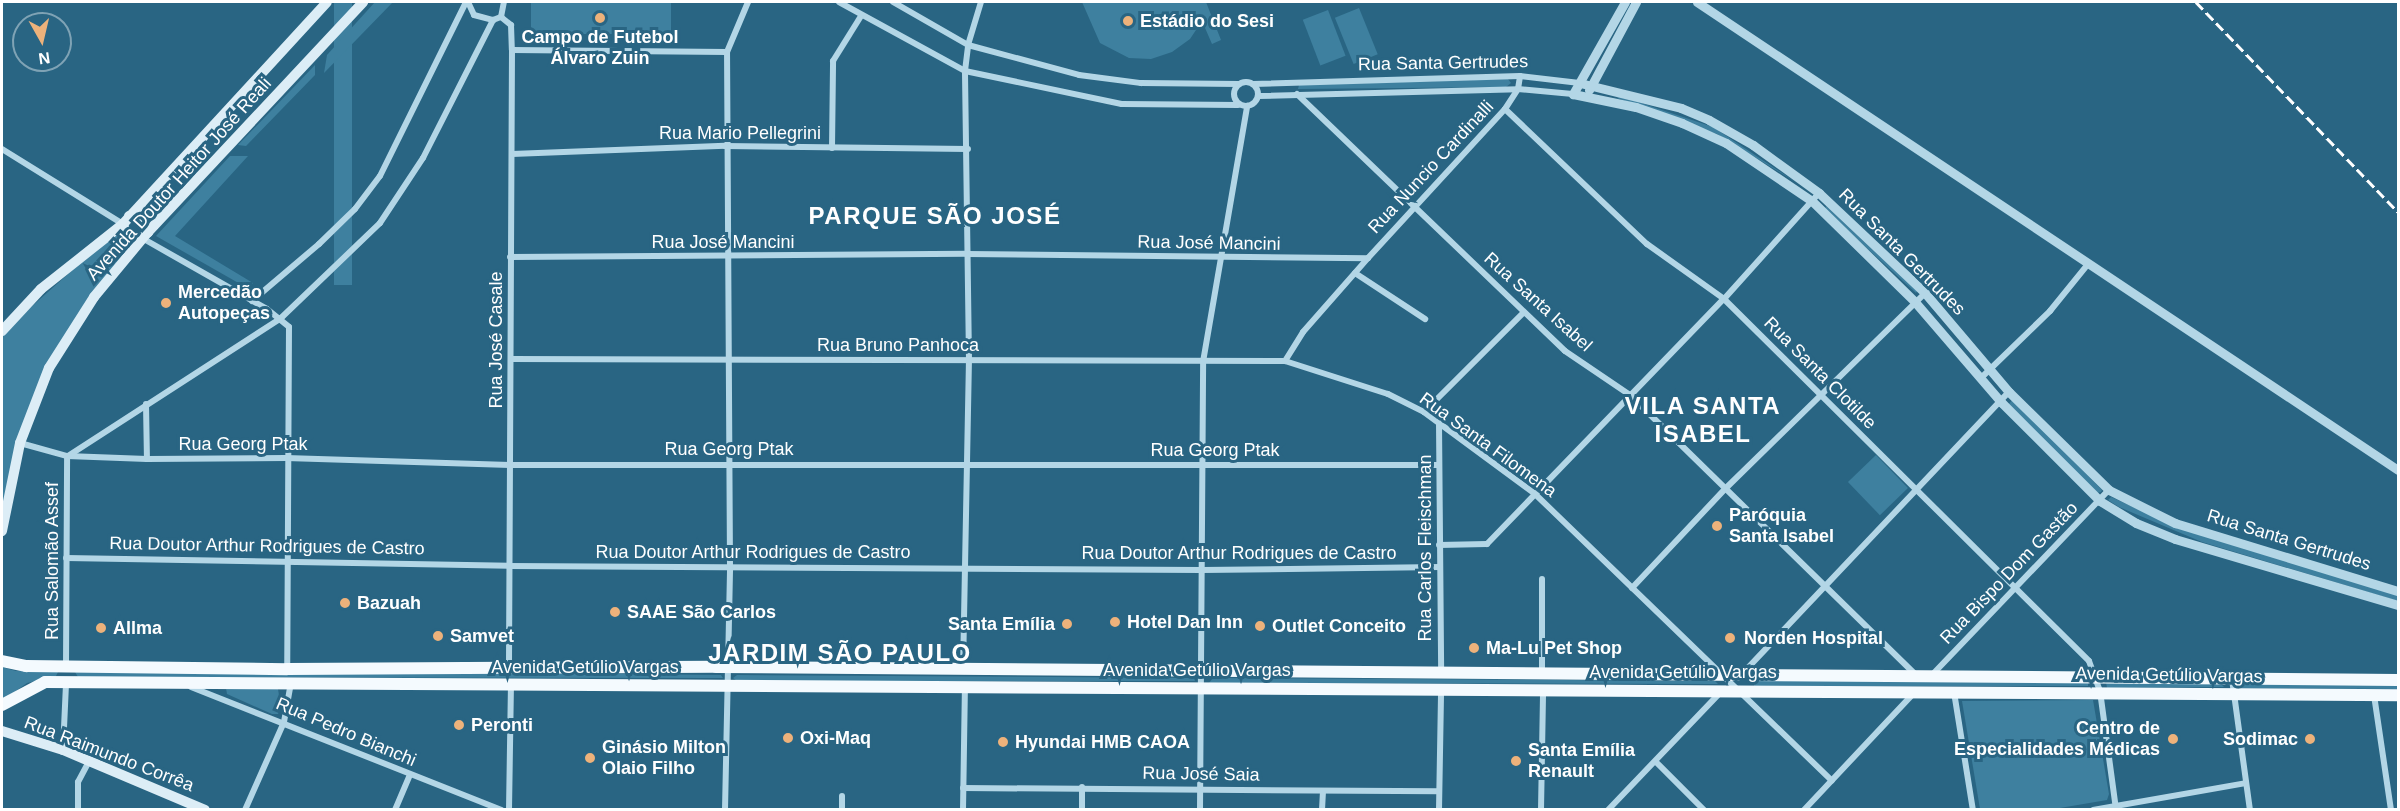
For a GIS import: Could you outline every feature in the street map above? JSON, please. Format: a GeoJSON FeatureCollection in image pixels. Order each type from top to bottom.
{"type":"FeatureCollection","features":[{"type":"Feature","properties":{"kind":"main road","name":"Avenida Doutor Heitor José Reali"},"geometry":{"type":"LineString","coordinates":[[2,331],[41,289],[126,220],[327,2]]}},
{"type":"Feature","properties":{"kind":"main road","name":"Avenida Doutor Heitor José Reali"},"geometry":{"type":"LineString","coordinates":[[2,531],[20,443],[49,368],[94,297],[145,235],[363,2]]}},
{"type":"Feature","properties":{"kind":"main road"},"geometry":{"type":"LineString","coordinates":[[141,217],[145,235],[126,233],[126,220],[141,217]]}},
{"type":"Feature","properties":{"kind":"main road","name":"Avenida Getúlio Vargas"},"geometry":{"type":"LineString","coordinates":[[2,661],[66,666],[287,669],[726,667],[1200,673],[1542,672],[1730,684],[1915,692],[2398,695]]}},
{"type":"Feature","properties":{"kind":"main road"},"geometry":{"type":"LineString","coordinates":[[66,666],[66,683]]}},
{"type":"Feature","properties":{"kind":"main road","name":"Avenida Getúlio Vargas"},"geometry":{"type":"LineString","coordinates":[[2,705],[45,682],[1543,689],[1730,684],[1742,674],[2398,680]]}},
{"type":"Feature","properties":{"kind":"main road","name":"Rua Raimundo Corrêa"},"geometry":{"type":"LineString","coordinates":[[2,731],[63,750],[179,804],[205,810]]}},
{"type":"Feature","properties":{"kind":"street"},"geometry":{"type":"LineString","coordinates":[[252,301],[320,244],[355,209],[380,176],[467,2]]}},
{"type":"Feature","properties":{"kind":"street"},"geometry":{"type":"LineString","coordinates":[[467,2],[474,15],[493,20],[501,17],[504,2]]}},
{"type":"Feature","properties":{"kind":"street"},"geometry":{"type":"LineString","coordinates":[[724,810],[730,567],[725,146],[727,52],[748,2]]}},
{"type":"Feature","properties":{"kind":"street"},"geometry":{"type":"LineString","coordinates":[[838,2],[966,71],[1122,104],[1247,106]]}},
{"type":"Feature","properties":{"kind":"street"},"geometry":{"type":"LineString","coordinates":[[893,2],[968,45],[1089,76],[1159,84],[1253,84],[1258,96],[1247,106],[1203,362],[1200,810]]}},
{"type":"Feature","properties":{"kind":"street"},"geometry":{"type":"LineString","coordinates":[[963,671],[963,567],[969,360],[966,71],[968,45],[981,2]]}},
{"type":"Feature","properties":{"kind":"street"},"geometry":{"type":"LineString","coordinates":[[1573,94],[1625,2]]}},
{"type":"Feature","properties":{"kind":"street"},"geometry":{"type":"LineString","coordinates":[[1587,96],[1636,2]]}},
{"type":"Feature","properties":{"kind":"street"},"geometry":{"type":"LineString","coordinates":[[1697,2],[2398,471]]}},
{"type":"Feature","properties":{"kind":"street"},"geometry":{"type":"LineString","coordinates":[[832,148],[833,61],[861,16]]}},
{"type":"Feature","properties":{"kind":"street","name":"Rua José Casale"},"geometry":{"type":"LineString","coordinates":[[501,17],[511,25],[512,50],[510,257],[512,359],[508,668]]}},
{"type":"Feature","properties":{"kind":"street"},"geometry":{"type":"LineString","coordinates":[[67,456],[281,318],[380,223],[400,195],[493,20]]}},
{"type":"Feature","properties":{"kind":"street"},"geometry":{"type":"LineString","coordinates":[[512,50],[727,52]]}},
{"type":"Feature","properties":{"kind":"street","name":"Rua Santa Gertrudes"},"geometry":{"type":"LineString","coordinates":[[1253,84],[1520,76],[1591,85],[1681,108],[1709,120],[1753,145],[1820,193],[1925,293],[2009,392],[2109,490],[2175,523],[2398,591]]}},
{"type":"Feature","properties":{"kind":"street","name":"Rua Nuncio Cardinalli"},"geometry":{"type":"LineString","coordinates":[[1285,361],[1303,332],[1505,109],[1518,89],[1520,76]]}},
{"type":"Feature","properties":{"kind":"street"},"geometry":{"type":"LineString","coordinates":[[1238,105],[1234,91],[1239,84]]}},
{"type":"Feature","properties":{"kind":"street","name":"Rua Santa Gertrudes"},"geometry":{"type":"LineString","coordinates":[[1258,96],[1518,89],[1573,94],[1646,110],[1719,139],[1812,201],[1915,302],[1982,376],[2002,403],[2100,501],[2136,523],[2175,539],[2398,604]]}},
{"type":"Feature","properties":{"kind":"street","name":"Rua Santa Isabel"},"geometry":{"type":"LineString","coordinates":[[1297,94],[1565,351],[1630,395],[1917,676]]}},
{"type":"Feature","properties":{"kind":"street","name":"Rua Santa Clotilde"},"geometry":{"type":"LineString","coordinates":[[1505,109],[1647,244],[1724,299],[2016,587],[2089,661],[2097,676]]}},
{"type":"Feature","properties":{"kind":"street","name":"Rua Mario Pellegrini"},"geometry":{"type":"LineString","coordinates":[[512,154],[725,146],[968,149]]}},
{"type":"Feature","properties":{"kind":"street"},"geometry":{"type":"LineString","coordinates":[[2,149],[126,220]]}},
{"type":"Feature","properties":{"kind":"street"},"geometry":{"type":"LineString","coordinates":[[1439,545],[1487,544],[1724,299],[1820,193]]}},
{"type":"Feature","properties":{"kind":"street"},"geometry":{"type":"LineString","coordinates":[[145,235],[281,318],[289,327],[286,458],[287,669]]}},
{"type":"Feature","properties":{"kind":"street","name":"Rua José Mancini"},"geometry":{"type":"LineString","coordinates":[[510,257],[967,254],[1222,259],[1368,258]]}},
{"type":"Feature","properties":{"kind":"street"},"geometry":{"type":"LineString","coordinates":[[1982,376],[2050,311],[2088,264]]}},
{"type":"Feature","properties":{"kind":"street"},"geometry":{"type":"LineString","coordinates":[[1355,273],[1425,319]]}},
{"type":"Feature","properties":{"kind":"street"},"geometry":{"type":"LineString","coordinates":[[1632,588],[1726,488],[1823,397],[1925,293]]}},
{"type":"Feature","properties":{"kind":"street"},"geometry":{"type":"LineString","coordinates":[[1424,412],[1524,312]]}},
{"type":"Feature","properties":{"kind":"street","name":"Rua Bruno Panhoca"},"geometry":{"type":"LineString","coordinates":[[512,359],[1285,361]]}},
{"type":"Feature","properties":{"kind":"street","name":"Rua Santa Filomena"},"geometry":{"type":"LineString","coordinates":[[1285,361],[1388,394],[1424,412],[1534,493],[1832,781]]}},
{"type":"Feature","properties":{"kind":"street"},"geometry":{"type":"LineString","coordinates":[[1742,674],[1918,492],[2002,403],[2009,392]]}},
{"type":"Feature","properties":{"kind":"street"},"geometry":{"type":"LineString","coordinates":[[146,404],[147,459]]}},
{"type":"Feature","properties":{"kind":"street","name":"Rua Carlos Fleischman"},"geometry":{"type":"LineString","coordinates":[[1439,423],[1441,672]]}},
{"type":"Feature","properties":{"kind":"street","name":"Rua Georg Ptak"},"geometry":{"type":"LineString","coordinates":[[20,443],[67,456],[147,459],[286,458],[510,465],[728,463],[1440,465]]}},
{"type":"Feature","properties":{"kind":"street","name":"Rua Salomão Assef"},"geometry":{"type":"LineString","coordinates":[[66,666],[67,456]]}},
{"type":"Feature","properties":{"kind":"street","name":"Rua Bispo Dom Gastão"},"geometry":{"type":"LineString","coordinates":[[1930,676],[2109,490]]}},
{"type":"Feature","properties":{"kind":"street","name":"Rua Doutor Arthur Rodrigues de Castro"},"geometry":{"type":"LineString","coordinates":[[66,558],[509,566],[1202,570],[1440,567]]}},
{"type":"Feature","properties":{"kind":"street"},"geometry":{"type":"LineString","coordinates":[[1542,579],[1542,672]]}},
{"type":"Feature","properties":{"kind":"street"},"geometry":{"type":"LineString","coordinates":[[2097,676],[2116,808]]}},
{"type":"Feature","properties":{"kind":"street"},"geometry":{"type":"LineString","coordinates":[[2232,678],[2250,810]]}},
{"type":"Feature","properties":{"kind":"street","name":"Rua Pedro Bianchi"},"geometry":{"type":"LineString","coordinates":[[179,682],[501,810]]}},
{"type":"Feature","properties":{"kind":"street"},"geometry":{"type":"LineString","coordinates":[[63,750],[66,683]]}},
{"type":"Feature","properties":{"kind":"street"},"geometry":{"type":"LineString","coordinates":[[245,810],[284,722],[291,683]]}},
{"type":"Feature","properties":{"kind":"street"},"geometry":{"type":"LineString","coordinates":[[1608,810],[1730,684]]}},
{"type":"Feature","properties":{"kind":"street"},"geometry":{"type":"LineString","coordinates":[[509,810],[511,685]]}},
{"type":"Feature","properties":{"kind":"street"},"geometry":{"type":"LineString","coordinates":[[963,810],[965,687]]}},
{"type":"Feature","properties":{"kind":"street"},"geometry":{"type":"LineString","coordinates":[[1439,810],[1441,689]]}},
{"type":"Feature","properties":{"kind":"street"},"geometry":{"type":"LineString","coordinates":[[1541,810],[1543,689]]}},
{"type":"Feature","properties":{"kind":"street"},"geometry":{"type":"LineString","coordinates":[[1804,810],[1915,692]]}},
{"type":"Feature","properties":{"kind":"street"},"geometry":{"type":"LineString","coordinates":[[1954,692],[1973,810]]}},
{"type":"Feature","properties":{"kind":"street"},"geometry":{"type":"LineString","coordinates":[[2374,695],[2391,810]]}},
{"type":"Feature","properties":{"kind":"street"},"geometry":{"type":"LineString","coordinates":[[78,810],[78,782],[89,761]]}},
{"type":"Feature","properties":{"kind":"street"},"geometry":{"type":"LineString","coordinates":[[1656,762],[1704,810]]}},
{"type":"Feature","properties":{"kind":"street"},"geometry":{"type":"LineString","coordinates":[[395,810],[410,775]]}},
{"type":"Feature","properties":{"kind":"street"},"geometry":{"type":"LineString","coordinates":[[2093,810],[2116,808],[2246,783]]}},
{"type":"Feature","properties":{"kind":"street"},"geometry":{"type":"LineString","coordinates":[[1082,787],[1082,810]]}},
{"type":"Feature","properties":{"kind":"street","name":"Rua José Saia"},"geometry":{"type":"LineString","coordinates":[[963,788],[1439,791]]}},
{"type":"Feature","properties":{"kind":"street"},"geometry":{"type":"LineString","coordinates":[[1322,810],[1323,791]]}},
{"type":"Feature","properties":{"kind":"street"},"geometry":{"type":"LineString","coordinates":[[842,796],[842,810]]}},
{"type":"Feature","properties":{"kind":"shaded area"},"geometry":{"type":"Polygon","coordinates":[[[334,2],[352,2],[352,285],[334,285],[334,2]]]}},
{"type":"Feature","properties":{"kind":"shaded area"},"geometry":{"type":"Polygon","coordinates":[[[375,2],[393,2],[324,73],[327,55],[375,2]]]}},
{"type":"Feature","properties":{"kind":"shaded area","name":"Campo de Futebol Álvaro Zuin"},"geometry":{"type":"Polygon","coordinates":[[[531,2],[671,2],[671,34],[531,34],[531,2]]]}},
{"type":"Feature","properties":{"kind":"shaded area"},"geometry":{"type":"Polygon","coordinates":[[[1082,2],[1206,2],[1221,40],[1212,44],[1202,21],[1190,39],[1172,52],[1151,59],[1129,58],[1100,43],[1082,2]]]}},
{"type":"Feature","properties":{"kind":"shaded area"},"geometry":{"type":"Polygon","coordinates":[[[1359,8],[1378,54],[1354,64],[1335,18],[1359,8]]]}},
{"type":"Feature","properties":{"kind":"shaded area"},"geometry":{"type":"Polygon","coordinates":[[[1328,10],[1346,56],[1320,65],[1303,20],[1328,10]]]}},
{"type":"Feature","properties":{"kind":"shaded area"},"geometry":{"type":"Polygon","coordinates":[[[315,65],[315,75],[246,146],[238,145],[315,65]]]}},
{"type":"Feature","properties":{"kind":"shaded area"},"geometry":{"type":"Polygon","coordinates":[[[1508,79],[1511,83],[1506,87],[1298,89],[1299,85],[1508,79]]]}},
{"type":"Feature","properties":{"kind":"shaded area"},"geometry":{"type":"Polygon","coordinates":[[[1620,96],[1713,127],[1797,183],[1717,134],[1617,98],[1620,96]]]}},
{"type":"Feature","properties":{"kind":"shaded area"},"geometry":{"type":"Polygon","coordinates":[[[230,156],[248,156],[175,236],[253,283],[249,289],[156,236],[230,156]]]}},
{"type":"Feature","properties":{"kind":"shaded area"},"geometry":{"type":"Polygon","coordinates":[[[1826,206],[1917,291],[1916,293],[1825,210],[1826,206]]]}},
{"type":"Feature","properties":{"kind":"shaded area"},"geometry":{"type":"Polygon","coordinates":[[[122,226],[139,239],[48,367],[2,519],[2,333],[122,226]]]}},
{"type":"Feature","properties":{"kind":"shaded area"},"geometry":{"type":"Polygon","coordinates":[[[2013,399],[2102,490],[2101,492],[2097,493],[2008,405],[2013,399]]]}},
{"type":"Feature","properties":{"kind":"shaded area"},"geometry":{"type":"Polygon","coordinates":[[[1876,455],[1908,488],[1880,515],[1848,482],[1876,455]]]}},
{"type":"Feature","properties":{"kind":"shaded area"},"geometry":{"type":"Polygon","coordinates":[[[2111,497],[2173,525],[2398,595],[2398,601],[2202,542],[2119,507],[2108,500],[2111,497]]]}},
{"type":"Feature","properties":{"kind":"shaded area"},"geometry":{"type":"Polygon","coordinates":[[[2,667],[16,671],[58,672],[56,676],[27,683],[2,701],[2,667]]]}},
{"type":"Feature","properties":{"kind":"shaded area"},"geometry":{"type":"Polygon","coordinates":[[[327,671],[721,675],[723,678],[78,677],[75,672],[327,671]]]}},
{"type":"Feature","properties":{"kind":"shaded area"},"geometry":{"type":"Polygon","coordinates":[[[737,675],[1194,678],[1195,681],[737,681],[733,678],[737,675]]]}},
{"type":"Feature","properties":{"kind":"shaded area"},"geometry":{"type":"Polygon","coordinates":[[[1213,678],[1715,681],[1718,684],[1209,683],[1213,678]]]}},
{"type":"Feature","properties":{"kind":"shaded area"},"geometry":{"type":"Polygon","coordinates":[[[1754,681],[2088,681],[2088,686],[1754,686],[1754,681]]]}},
{"type":"Feature","properties":{"kind":"shaded area"},"geometry":{"type":"Polygon","coordinates":[[[2106,682],[2221,684],[2224,687],[2107,688],[2106,682]]]}},
{"type":"Feature","properties":{"kind":"shaded area"},"geometry":{"type":"Polygon","coordinates":[[[2243,684],[2398,684],[2398,689],[2241,688],[2243,684]]]}},
{"type":"Feature","properties":{"kind":"shaded area"},"geometry":{"type":"Polygon","coordinates":[[[226,688],[278,689],[281,708],[278,714],[272,714],[227,694],[226,688]]]}},
{"type":"Feature","properties":{"kind":"shaded area"},"geometry":{"type":"Polygon","coordinates":[[[2093,700],[2109,794],[2107,800],[2054,809],[1980,809],[1962,701],[2093,700]]]}},
{"type":"Feature","properties":{"kind":"railway"},"geometry":{"type":"LineString","coordinates":[[2196,2],[2398,212]]}},
{"type":"Feature","properties":{"kind":"place","name":"Campo de Futebol Álvaro Zuin"},"geometry":{"type":"Point","coordinates":[600,18]}},
{"type":"Feature","properties":{"kind":"place","name":"Estádio do Sesi"},"geometry":{"type":"Point","coordinates":[1128,21]}},
{"type":"Feature","properties":{"kind":"place","name":"Mercedão Autopeças"},"geometry":{"type":"Point","coordinates":[166,303]}},
{"type":"Feature","properties":{"kind":"place","name":"Paróquia Santa Isabel"},"geometry":{"type":"Point","coordinates":[1717,526]}},
{"type":"Feature","properties":{"kind":"place","name":"Bazuah"},"geometry":{"type":"Point","coordinates":[345,603]}},
{"type":"Feature","properties":{"kind":"place","name":"SAAE São Carlos"},"geometry":{"type":"Point","coordinates":[615,612]}},
{"type":"Feature","properties":{"kind":"place","name":"Hotel Dan Inn"},"geometry":{"type":"Point","coordinates":[1115,622]}},
{"type":"Feature","properties":{"kind":"place","name":"Santa Emília"},"geometry":{"type":"Point","coordinates":[1067,624]}},
{"type":"Feature","properties":{"kind":"place","name":"Outlet Conceito"},"geometry":{"type":"Point","coordinates":[1260,626]}},
{"type":"Feature","properties":{"kind":"place","name":"Allma"},"geometry":{"type":"Point","coordinates":[101,628]}},
{"type":"Feature","properties":{"kind":"place","name":"Samvet"},"geometry":{"type":"Point","coordinates":[438,636]}},
{"type":"Feature","properties":{"kind":"place","name":"Norden Hospital"},"geometry":{"type":"Point","coordinates":[1730,638]}},
{"type":"Feature","properties":{"kind":"place","name":"Ma-Lu Pet Shop"},"geometry":{"type":"Point","coordinates":[1474,648]}},
{"type":"Feature","properties":{"kind":"place","name":"Peronti"},"geometry":{"type":"Point","coordinates":[459,725]}},
{"type":"Feature","properties":{"kind":"place","name":"Oxi-Maq"},"geometry":{"type":"Point","coordinates":[788,738]}},
{"type":"Feature","properties":{"kind":"place","name":"Centro de Especialidades Médicas"},"geometry":{"type":"Point","coordinates":[2173,739]}},
{"type":"Feature","properties":{"kind":"place","name":"Sodimac"},"geometry":{"type":"Point","coordinates":[2310,739]}},
{"type":"Feature","properties":{"kind":"place","name":"Hyundai HMB CAOA"},"geometry":{"type":"Point","coordinates":[1003,742]}},
{"type":"Feature","properties":{"kind":"place","name":"Ginásio Milton Olaio Filho"},"geometry":{"type":"Point","coordinates":[590,758]}},
{"type":"Feature","properties":{"kind":"place","name":"Santa Emília Renault"},"geometry":{"type":"Point","coordinates":[1516,761]}},
{"type":"Feature","properties":{"kind":"district","name":"PARQUE SÃO JOSÉ"},"geometry":{"type":"Point","coordinates":[935,216]}},
{"type":"Feature","properties":{"kind":"district","name":"VILA SANTA ISABEL"},"geometry":{"type":"Point","coordinates":[1703,420]}},
{"type":"Feature","properties":{"kind":"district","name":"JARDIM SÃO PAULO"},"geometry":{"type":"Point","coordinates":[840,653]}}]}
